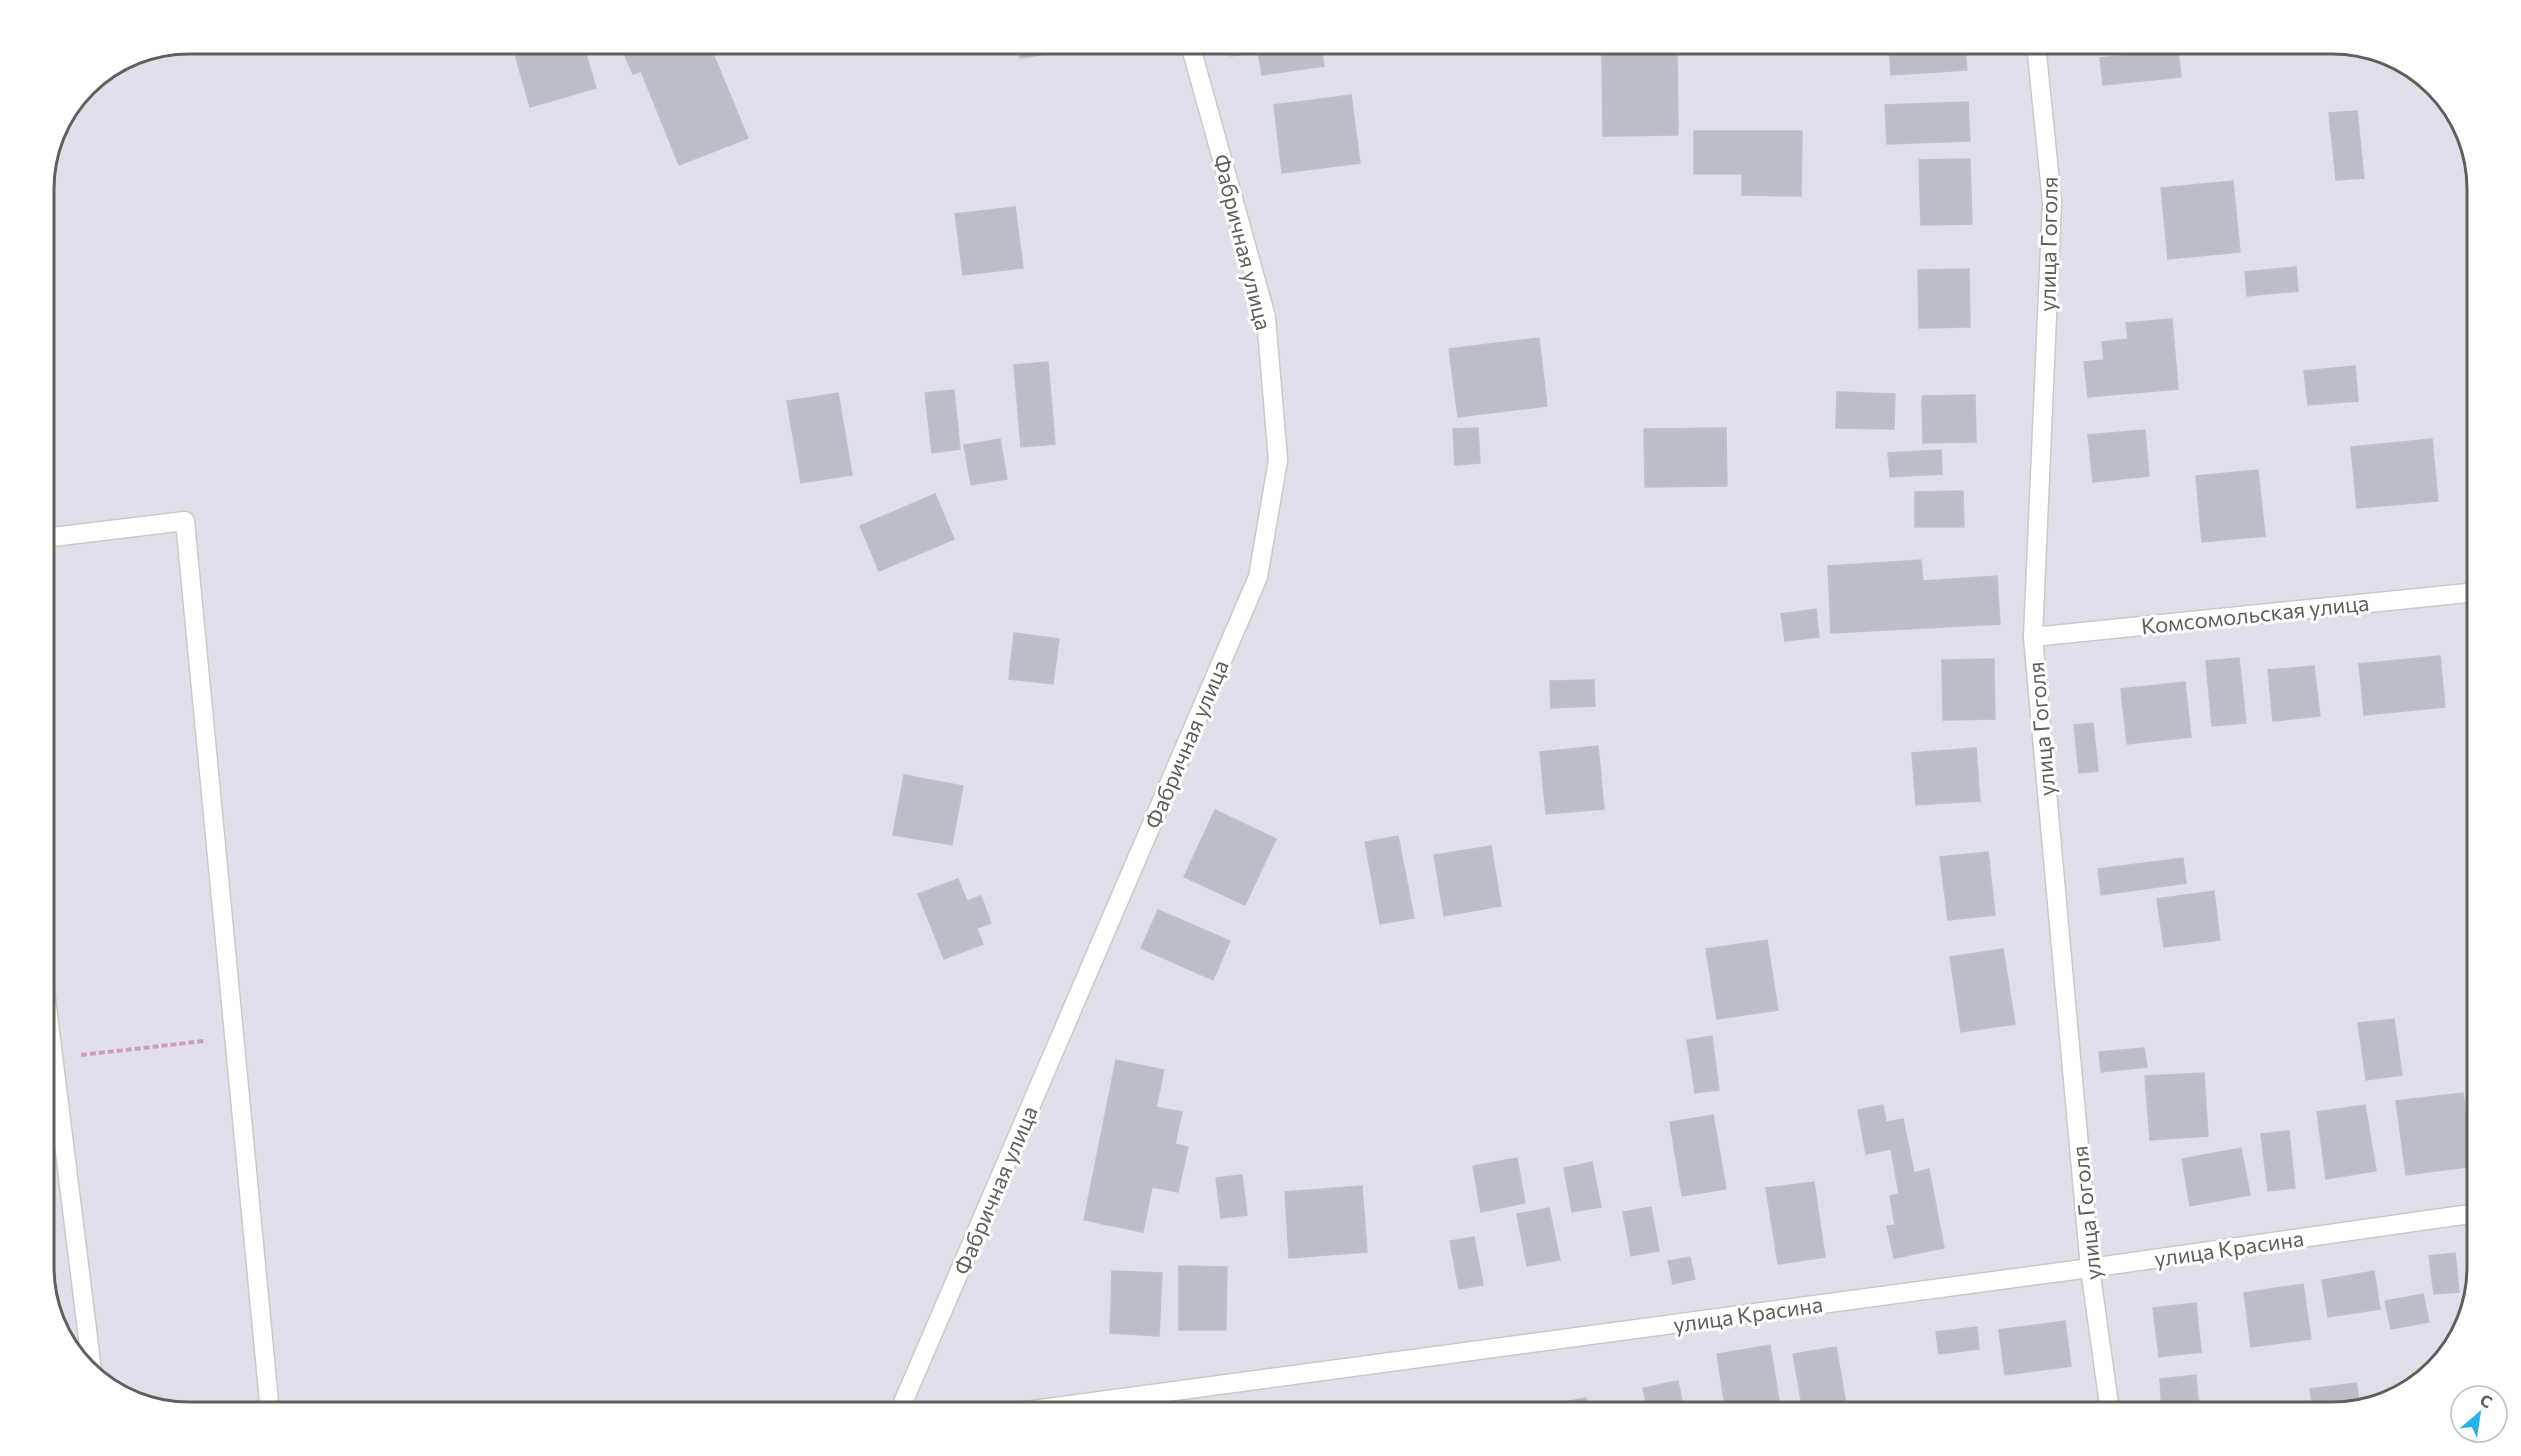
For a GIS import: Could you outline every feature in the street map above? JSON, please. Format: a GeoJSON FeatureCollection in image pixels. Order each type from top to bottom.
{"type":"FeatureCollection","features":[{"type":"Feature","properties":{"kind":"street","name":"Фабричная улица"},"geometry":{"type":"LineString","coordinates":[[904,1402],[1258,577],[1278,460],[1266,317],[1193,54]]}},
{"type":"Feature","properties":{"kind":"street","name":"улица Гоголя"},"geometry":{"type":"LineString","coordinates":[[2037,54],[2052,202],[2033,636],[2090,1268],[2108,1402]]}},
{"type":"Feature","properties":{"kind":"street"},"geometry":{"type":"LineString","coordinates":[[54,537],[185,521],[269,1402]]}},
{"type":"Feature","properties":{"kind":"street","name":"Комсомольская улица"},"geometry":{"type":"LineString","coordinates":[[2033,636],[2467,593]]}},
{"type":"Feature","properties":{"kind":"street"},"geometry":{"type":"LineString","coordinates":[[54,1111],[91,1360]]}},
{"type":"Feature","properties":{"kind":"street","name":"улица Красина"},"geometry":{"type":"LineString","coordinates":[[1098,1402],[2467,1215]]}},
{"type":"Feature","properties":{"kind":"path"},"geometry":{"type":"LineString","coordinates":[[54,1059],[235,1037]]}},
{"type":"Feature","properties":{"kind":"building"},"geometry":{"type":"Polygon","coordinates":[[[515,54],[586,54],[596,88],[530,107],[515,54]]]}},
{"type":"Feature","properties":{"kind":"building"},"geometry":{"type":"Polygon","coordinates":[[[624,54],[713,54],[748,138],[679,165],[641,71],[633,74],[624,54]]]}},
{"type":"Feature","properties":{"kind":"building"},"geometry":{"type":"Polygon","coordinates":[[[1019,54],[1048,54],[1020,58],[1019,54]]]}},
{"type":"Feature","properties":{"kind":"building"},"geometry":{"type":"Polygon","coordinates":[[[1258,54],[1322,54],[1324,66],[1262,75],[1258,54]]]}},
{"type":"Feature","properties":{"kind":"building"},"geometry":{"type":"Polygon","coordinates":[[[1602,54],[1677,54],[1678,135],[1603,136],[1602,54]]]}},
{"type":"Feature","properties":{"kind":"building"},"geometry":{"type":"Polygon","coordinates":[[[1890,54],[1966,54],[1967,70],[1891,75],[1890,54]]]}},
{"type":"Feature","properties":{"kind":"building"},"geometry":{"type":"Polygon","coordinates":[[[2139,54],[2178,54],[2181,77],[2103,85],[2100,58],[2139,54]]]}},
{"type":"Feature","properties":{"kind":"building"},"geometry":{"type":"Polygon","coordinates":[[[1351,95],[1360,163],[1282,173],[1274,105],[1351,95]]]}},
{"type":"Feature","properties":{"kind":"building"},"geometry":{"type":"Polygon","coordinates":[[[1968,102],[1970,141],[1887,144],[1885,105],[1968,102]]]}},
{"type":"Feature","properties":{"kind":"building"},"geometry":{"type":"Polygon","coordinates":[[[2357,111],[2364,178],[2336,180],[2329,113],[2357,111]]]}},
{"type":"Feature","properties":{"kind":"building"},"geometry":{"type":"Polygon","coordinates":[[[1694,131],[1802,131],[1801,196],[1742,195],[1742,174],[1694,174],[1694,131]]]}},
{"type":"Feature","properties":{"kind":"building"},"geometry":{"type":"Polygon","coordinates":[[[1970,159],[1972,224],[1921,225],[1919,160],[1970,159]]]}},
{"type":"Feature","properties":{"kind":"building"},"geometry":{"type":"Polygon","coordinates":[[[2233,181],[2240,252],[2168,259],[2161,188],[2233,181]]]}},
{"type":"Feature","properties":{"kind":"building"},"geometry":{"type":"Polygon","coordinates":[[[1015,207],[1023,268],[963,275],[955,214],[1015,207]]]}},
{"type":"Feature","properties":{"kind":"building"},"geometry":{"type":"Polygon","coordinates":[[[2296,267],[2298,291],[2247,296],[2245,272],[2296,267]]]}},
{"type":"Feature","properties":{"kind":"building"},"geometry":{"type":"Polygon","coordinates":[[[1969,269],[1970,327],[1919,328],[1918,270],[1969,269]]]}},
{"type":"Feature","properties":{"kind":"building"},"geometry":{"type":"Polygon","coordinates":[[[2172,319],[2178,389],[2088,397],[2084,362],[2104,360],[2102,342],[2128,339],[2126,323],[2172,319]]]}},
{"type":"Feature","properties":{"kind":"building"},"geometry":{"type":"Polygon","coordinates":[[[1539,338],[1547,406],[1458,417],[1449,349],[1539,338]]]}},
{"type":"Feature","properties":{"kind":"building"},"geometry":{"type":"Polygon","coordinates":[[[1048,362],[1055,444],[1021,447],[1014,365],[1048,362]]]}},
{"type":"Feature","properties":{"kind":"building"},"geometry":{"type":"Polygon","coordinates":[[[2355,366],[2358,401],[2308,405],[2304,371],[2355,366]]]}},
{"type":"Feature","properties":{"kind":"building"},"geometry":{"type":"Polygon","coordinates":[[[954,390],[960,449],[932,453],[925,393],[954,390]]]}},
{"type":"Feature","properties":{"kind":"building"},"geometry":{"type":"Polygon","coordinates":[[[1837,392],[1895,394],[1894,429],[1836,428],[1837,392]]]}},
{"type":"Feature","properties":{"kind":"building"},"geometry":{"type":"Polygon","coordinates":[[[838,393],[852,475],[801,483],[787,401],[838,393]]]}},
{"type":"Feature","properties":{"kind":"building"},"geometry":{"type":"Polygon","coordinates":[[[1975,395],[1976,442],[1923,443],[1922,396],[1975,395]]]}},
{"type":"Feature","properties":{"kind":"building"},"geometry":{"type":"Polygon","coordinates":[[[1478,428],[1480,463],[1455,465],[1453,429],[1478,428]]]}},
{"type":"Feature","properties":{"kind":"building"},"geometry":{"type":"Polygon","coordinates":[[[1726,428],[1727,486],[1645,487],[1644,429],[1726,428]]]}},
{"type":"Feature","properties":{"kind":"building"},"geometry":{"type":"Polygon","coordinates":[[[2145,430],[2149,476],[2093,482],[2088,435],[2145,430]]]}},
{"type":"Feature","properties":{"kind":"building"},"geometry":{"type":"Polygon","coordinates":[[[1000,439],[1007,479],[971,485],[964,445],[1000,439]]]}},
{"type":"Feature","properties":{"kind":"building"},"geometry":{"type":"Polygon","coordinates":[[[2432,439],[2438,501],[2357,508],[2351,447],[2432,439]]]}},
{"type":"Feature","properties":{"kind":"building"},"geometry":{"type":"Polygon","coordinates":[[[1941,450],[1942,474],[1890,477],[1888,453],[1941,450]]]}},
{"type":"Feature","properties":{"kind":"building"},"geometry":{"type":"Polygon","coordinates":[[[2258,470],[2265,536],[2202,542],[2196,476],[2258,470]]]}},
{"type":"Feature","properties":{"kind":"building"},"geometry":{"type":"Polygon","coordinates":[[[1963,491],[1964,527],[1915,527],[1915,492],[1963,491]]]}},
{"type":"Feature","properties":{"kind":"building"},"geometry":{"type":"Polygon","coordinates":[[[935,494],[954,539],[879,571],[860,526],[935,494]]]}},
{"type":"Feature","properties":{"kind":"building"},"geometry":{"type":"Polygon","coordinates":[[[1921,560],[1923,581],[1997,576],[2000,624],[1831,633],[1828,566],[1921,560]]]}},
{"type":"Feature","properties":{"kind":"building"},"geometry":{"type":"Polygon","coordinates":[[[1816,609],[1819,637],[1785,641],[1781,614],[1816,609]]]}},
{"type":"Feature","properties":{"kind":"building"},"geometry":{"type":"Polygon","coordinates":[[[1014,633],[1059,639],[1053,684],[1009,679],[1014,633]]]}},
{"type":"Feature","properties":{"kind":"building"},"geometry":{"type":"Polygon","coordinates":[[[2440,656],[2445,707],[2364,715],[2359,664],[2440,656]]]}},
{"type":"Feature","properties":{"kind":"building"},"geometry":{"type":"Polygon","coordinates":[[[2239,658],[2246,723],[2212,726],[2206,661],[2239,658]]]}},
{"type":"Feature","properties":{"kind":"building"},"geometry":{"type":"Polygon","coordinates":[[[1994,659],[1995,719],[1943,720],[1942,660],[1994,659]]]}},
{"type":"Feature","properties":{"kind":"building"},"geometry":{"type":"Polygon","coordinates":[[[2314,666],[2320,716],[2273,721],[2268,670],[2314,666]]]}},
{"type":"Feature","properties":{"kind":"building"},"geometry":{"type":"Polygon","coordinates":[[[1594,680],[1595,706],[1551,708],[1550,681],[1594,680]]]}},
{"type":"Feature","properties":{"kind":"building"},"geometry":{"type":"Polygon","coordinates":[[[2185,682],[2191,737],[2127,744],[2121,689],[2185,682]]]}},
{"type":"Feature","properties":{"kind":"building"},"geometry":{"type":"Polygon","coordinates":[[[2093,723],[2098,771],[2079,773],[2074,725],[2093,723]]]}},
{"type":"Feature","properties":{"kind":"building"},"geometry":{"type":"Polygon","coordinates":[[[1598,746],[1604,809],[1546,814],[1540,752],[1598,746]]]}},
{"type":"Feature","properties":{"kind":"building"},"geometry":{"type":"Polygon","coordinates":[[[1976,748],[1980,801],[1916,805],[1912,753],[1976,748]]]}},
{"type":"Feature","properties":{"kind":"building"},"geometry":{"type":"Polygon","coordinates":[[[904,775],[963,786],[952,845],[893,835],[904,775]]]}},
{"type":"Feature","properties":{"kind":"building"},"geometry":{"type":"Polygon","coordinates":[[[1215,810],[1276,839],[1245,905],[1184,877],[1215,810]]]}},
{"type":"Feature","properties":{"kind":"building"},"geometry":{"type":"Polygon","coordinates":[[[1398,836],[1414,918],[1380,924],[1365,842],[1398,836]]]}},
{"type":"Feature","properties":{"kind":"building"},"geometry":{"type":"Polygon","coordinates":[[[1491,846],[1501,906],[1444,916],[1434,855],[1491,846]]]}},
{"type":"Feature","properties":{"kind":"building"},"geometry":{"type":"Polygon","coordinates":[[[1988,852],[1995,915],[1948,920],[1940,857],[1988,852]]]}},
{"type":"Feature","properties":{"kind":"building"},"geometry":{"type":"Polygon","coordinates":[[[2183,858],[2186,883],[2101,895],[2098,869],[2183,858]]]}},
{"type":"Feature","properties":{"kind":"building"},"geometry":{"type":"Polygon","coordinates":[[[958,879],[967,901],[981,896],[991,923],[977,928],[983,944],[944,959],[918,894],[958,879]]]}},
{"type":"Feature","properties":{"kind":"building"},"geometry":{"type":"Polygon","coordinates":[[[2214,891],[2220,940],[2164,947],[2157,899],[2214,891]]]}},
{"type":"Feature","properties":{"kind":"building"},"geometry":{"type":"Polygon","coordinates":[[[1158,910],[1230,941],[1213,980],[1141,948],[1158,910]]]}},
{"type":"Feature","properties":{"kind":"building"},"geometry":{"type":"Polygon","coordinates":[[[1767,940],[1778,1010],[1717,1019],[1706,949],[1767,940]]]}},
{"type":"Feature","properties":{"kind":"building"},"geometry":{"type":"Polygon","coordinates":[[[2003,949],[2015,1024],[1961,1032],[1950,957],[2003,949]]]}},
{"type":"Feature","properties":{"kind":"building"},"geometry":{"type":"Polygon","coordinates":[[[2394,1019],[2402,1075],[2366,1080],[2358,1023],[2394,1019]]]}},
{"type":"Feature","properties":{"kind":"building"},"geometry":{"type":"Polygon","coordinates":[[[1712,1036],[1719,1090],[1695,1093],[1687,1040],[1712,1036]]]}},
{"type":"Feature","properties":{"kind":"building"},"geometry":{"type":"Polygon","coordinates":[[[2144,1048],[2147,1067],[2101,1072],[2099,1052],[2144,1048]]]}},
{"type":"Feature","properties":{"kind":"building"},"geometry":{"type":"Polygon","coordinates":[[[1116,1060],[1164,1070],[1156,1107],[1182,1112],[1175,1144],[1188,1147],[1178,1192],[1152,1187],[1143,1232],[1084,1220],[1116,1060]]]}},
{"type":"Feature","properties":{"kind":"building"},"geometry":{"type":"Polygon","coordinates":[[[2204,1073],[2208,1136],[2150,1140],[2145,1076],[2204,1073]]]}},
{"type":"Feature","properties":{"kind":"building"},"geometry":{"type":"Polygon","coordinates":[[[2463,1093],[2467,1122],[2467,1167],[2406,1175],[2396,1101],[2463,1093]]]}},
{"type":"Feature","properties":{"kind":"building"},"geometry":{"type":"Polygon","coordinates":[[[1883,1105],[1886,1122],[1903,1119],[1914,1173],[1929,1169],[1944,1248],[1894,1258],[1887,1226],[1895,1225],[1890,1196],[1899,1194],[1891,1149],[1866,1154],[1858,1110],[1883,1105]]]}},
{"type":"Feature","properties":{"kind":"building"},"geometry":{"type":"Polygon","coordinates":[[[2365,1105],[2376,1171],[2326,1179],[2317,1112],[2365,1105]]]}},
{"type":"Feature","properties":{"kind":"building"},"geometry":{"type":"Polygon","coordinates":[[[1713,1115],[1726,1189],[1682,1196],[1670,1122],[1713,1115]]]}},
{"type":"Feature","properties":{"kind":"building"},"geometry":{"type":"Polygon","coordinates":[[[2289,1131],[2295,1188],[2268,1191],[2261,1134],[2289,1131]]]}},
{"type":"Feature","properties":{"kind":"building"},"geometry":{"type":"Polygon","coordinates":[[[2241,1148],[2250,1195],[2190,1206],[2182,1159],[2241,1148]]]}},
{"type":"Feature","properties":{"kind":"building"},"geometry":{"type":"Polygon","coordinates":[[[1517,1158],[1525,1203],[1481,1212],[1473,1166],[1517,1158]]]}},
{"type":"Feature","properties":{"kind":"building"},"geometry":{"type":"Polygon","coordinates":[[[1592,1162],[1601,1207],[1572,1212],[1564,1168],[1592,1162]]]}},
{"type":"Feature","properties":{"kind":"building"},"geometry":{"type":"Polygon","coordinates":[[[1242,1175],[1247,1215],[1221,1218],[1216,1178],[1242,1175]]]}},
{"type":"Feature","properties":{"kind":"building"},"geometry":{"type":"Polygon","coordinates":[[[1814,1182],[1825,1257],[1778,1264],[1766,1188],[1814,1182]]]}},
{"type":"Feature","properties":{"kind":"building"},"geometry":{"type":"Polygon","coordinates":[[[1362,1186],[1367,1252],[1289,1258],[1285,1192],[1362,1186]]]}},
{"type":"Feature","properties":{"kind":"building"},"geometry":{"type":"Polygon","coordinates":[[[1651,1207],[1659,1251],[1631,1256],[1623,1212],[1651,1207]]]}},
{"type":"Feature","properties":{"kind":"building"},"geometry":{"type":"Polygon","coordinates":[[[1549,1208],[1560,1260],[1527,1266],[1517,1214],[1549,1208]]]}},
{"type":"Feature","properties":{"kind":"building"},"geometry":{"type":"Polygon","coordinates":[[[1474,1237],[1483,1285],[1459,1289],[1450,1241],[1474,1237]]]}},
{"type":"Feature","properties":{"kind":"building"},"geometry":{"type":"Polygon","coordinates":[[[2455,1253],[2459,1292],[2434,1294],[2429,1256],[2455,1253]]]}},
{"type":"Feature","properties":{"kind":"building"},"geometry":{"type":"Polygon","coordinates":[[[1690,1257],[1695,1279],[1673,1284],[1668,1261],[1690,1257]]]}},
{"type":"Feature","properties":{"kind":"building"},"geometry":{"type":"Polygon","coordinates":[[[1179,1266],[1227,1267],[1226,1330],[1179,1330],[1179,1266]]]}},
{"type":"Feature","properties":{"kind":"building"},"geometry":{"type":"Polygon","coordinates":[[[1112,1271],[1162,1273],[1159,1336],[1110,1333],[1112,1271]]]}},
{"type":"Feature","properties":{"kind":"building"},"geometry":{"type":"Polygon","coordinates":[[[2374,1271],[2380,1309],[2328,1317],[2322,1280],[2374,1271]]]}},
{"type":"Feature","properties":{"kind":"building"},"geometry":{"type":"Polygon","coordinates":[[[2303,1284],[2311,1339],[2251,1347],[2244,1293],[2303,1284]]]}},
{"type":"Feature","properties":{"kind":"building"},"geometry":{"type":"Polygon","coordinates":[[[2423,1294],[2429,1322],[2391,1329],[2385,1301],[2423,1294]]]}},
{"type":"Feature","properties":{"kind":"building"},"geometry":{"type":"Polygon","coordinates":[[[2196,1303],[2201,1352],[2159,1357],[2153,1308],[2196,1303]]]}},
{"type":"Feature","properties":{"kind":"building"},"geometry":{"type":"Polygon","coordinates":[[[2065,1321],[2071,1366],[2005,1375],[1999,1330],[2065,1321]]]}},
{"type":"Feature","properties":{"kind":"building"},"geometry":{"type":"Polygon","coordinates":[[[1977,1327],[1979,1349],[1939,1354],[1936,1332],[1977,1327]]]}},
{"type":"Feature","properties":{"kind":"building"},"geometry":{"type":"Polygon","coordinates":[[[1770,1345],[1779,1402],[1724,1402],[1717,1354],[1770,1345]]]}},
{"type":"Feature","properties":{"kind":"building"},"geometry":{"type":"Polygon","coordinates":[[[1836,1347],[1846,1402],[1801,1402],[1793,1354],[1836,1347]]]}},
{"type":"Feature","properties":{"kind":"building"},"geometry":{"type":"Polygon","coordinates":[[[2196,1375],[2198,1402],[2161,1402],[2160,1379],[2196,1375]]]}},
{"type":"Feature","properties":{"kind":"building"},"geometry":{"type":"Polygon","coordinates":[[[1678,1381],[1682,1402],[1646,1402],[1643,1388],[1678,1381]]]}},
{"type":"Feature","properties":{"kind":"building"},"geometry":{"type":"Polygon","coordinates":[[[2356,1383],[2359,1399],[2312,1402],[2310,1389],[2356,1383]]]}},
{"type":"Feature","properties":{"kind":"building"},"geometry":{"type":"Polygon","coordinates":[[[1586,1398],[1587,1402],[1566,1402],[1586,1398]]]}}]}
